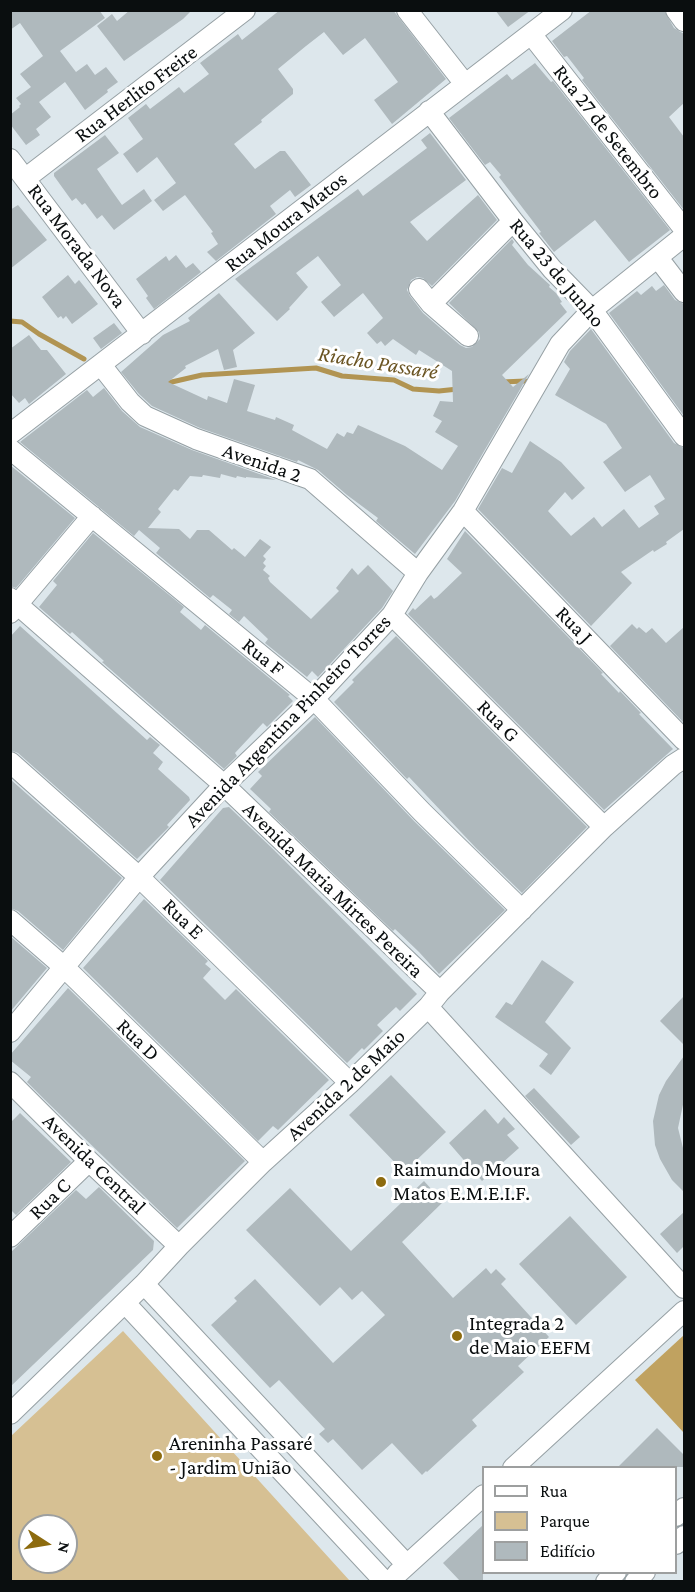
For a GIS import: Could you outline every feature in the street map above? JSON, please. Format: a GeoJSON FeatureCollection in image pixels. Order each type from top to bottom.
{"type":"FeatureCollection","features":[{"type":"Feature","properties":{"kind":"street","name":"Rua Herlito Freire"},"geometry":{"type":"LineString","coordinates":[[26,178],[245,10]]}},
{"type":"Feature","properties":{"kind":"street"},"geometry":{"type":"LineString","coordinates":[[407,10],[465,84]]}},
{"type":"Feature","properties":{"kind":"street","name":"Rua Moura Matos"},"geometry":{"type":"LineString","coordinates":[[10,434],[562,10]]}},
{"type":"Feature","properties":{"kind":"street"},"geometry":{"type":"LineString","coordinates":[[676,10],[684,21]]}},
{"type":"Feature","properties":{"kind":"street","name":"Rua 27 de Setembro"},"geometry":{"type":"LineString","coordinates":[[531,34],[684,229]]}},
{"type":"Feature","properties":{"kind":"street","name":"Rua 23 de Junho"},"geometry":{"type":"LineString","coordinates":[[429,111],[552,269],[592,310],[684,435]]}},
{"type":"Feature","properties":{"kind":"street","name":"Rua Morada Nova"},"geometry":{"type":"LineString","coordinates":[[10,159],[142,334]]}},
{"type":"Feature","properties":{"kind":"street"},"geometry":{"type":"LineString","coordinates":[[468,336],[425,297],[513,221]]}},
{"type":"Feature","properties":{"kind":"street","name":"Avenida Argentina Pinheiro Torres"},"geometry":{"type":"LineString","coordinates":[[10,1032],[139,877],[224,785],[314,699],[392,615],[418,573],[463,511],[560,344],[592,310],[684,236]]}},
{"type":"Feature","properties":{"kind":"street"},"geometry":{"type":"LineString","coordinates":[[658,258],[684,292]]}},
{"type":"Feature","properties":{"kind":"street","name":"Avenida 2"},"geometry":{"type":"LineString","coordinates":[[101,365],[130,402],[145,416],[196,439],[310,479],[418,573]]}},
{"type":"Feature","properties":{"kind":"street","name":"Rua F"},"geometry":{"type":"LineString","coordinates":[[10,449],[314,699],[422,812],[522,910]]}},
{"type":"Feature","properties":{"kind":"street","name":"Rua J"},"geometry":{"type":"LineString","coordinates":[[463,511],[684,740]]}},
{"type":"Feature","properties":{"kind":"street"},"geometry":{"type":"LineString","coordinates":[[13,605],[92,516]]}},
{"type":"Feature","properties":{"kind":"street","name":"Avenida Maria Mirtes Pereira"},"geometry":{"type":"LineString","coordinates":[[13,605],[224,785],[434,999],[684,1288]]}},
{"type":"Feature","properties":{"kind":"street","name":"Rua G"},"geometry":{"type":"LineString","coordinates":[[392,615],[604,827]]}},
{"type":"Feature","properties":{"kind":"street","name":"Avenida 2 de Maio"},"geometry":{"type":"LineString","coordinates":[[10,1414],[144,1284],[263,1162],[350,1083],[604,827],[673,765],[684,758]]}},
{"type":"Feature","properties":{"kind":"street","name":"Rua E"},"geometry":{"type":"LineString","coordinates":[[10,762],[139,877],[350,1083]]}},
{"type":"Feature","properties":{"kind":"street","name":"Rua D"},"geometry":{"type":"LineString","coordinates":[[10,920],[64,967],[263,1162]]}},
{"type":"Feature","properties":{"kind":"street","name":"Avenida Central"},"geometry":{"type":"LineString","coordinates":[[10,1082],[179,1246]]}},
{"type":"Feature","properties":{"kind":"street","name":"Rua C"},"geometry":{"type":"LineString","coordinates":[[10,1237],[89,1161]]}},
{"type":"Feature","properties":{"kind":"street"},"geometry":{"type":"LineString","coordinates":[[144,1284],[407,1565]]}},
{"type":"Feature","properties":{"kind":"street"},"geometry":{"type":"LineString","coordinates":[[125,1302],[273,1463],[387,1581],[482,1496]]}},
{"type":"Feature","properties":{"kind":"street"},"geometry":{"type":"LineString","coordinates":[[514,1466],[684,1311]]}},
{"type":"Feature","properties":{"kind":"street"},"geometry":{"type":"LineString","coordinates":[[164,1344],[185,1327]]}},
{"type":"Feature","properties":{"kind":"street"},"geometry":{"type":"LineString","coordinates":[[225,1411],[246,1393]]}},
{"type":"Feature","properties":{"kind":"street"},"geometry":{"type":"LineString","coordinates":[[273,1463],[294,1444]]}},
{"type":"Feature","properties":{"kind":"street"},"geometry":{"type":"LineString","coordinates":[[339,1533],[359,1515]]}},
{"type":"Feature","properties":{"kind":"green space"},"geometry":{"type":"Polygon","coordinates":[[[123,1331],[350,1581],[11,1581],[11,1436],[123,1331]]]}},
{"type":"Feature","properties":{"kind":"shaded area"},"geometry":{"type":"Polygon","coordinates":[[[684,1335],[684,1433],[635,1380],[684,1335]]]}},
{"type":"Feature","properties":{"kind":"building"},"geometry":{"type":"Polygon","coordinates":[[[10,10],[99,10],[105,18],[60,51],[76,72],[87,64],[95,75],[106,67],[118,82],[85,110],[65,82],[39,102],[51,117],[36,129],[40,135],[26,145],[10,124],[10,115],[20,107],[21,104],[16,98],[31,87],[20,74],[43,56],[20,23],[10,30],[10,10]]]}},
{"type":"Feature","properties":{"kind":"building"},"geometry":{"type":"Polygon","coordinates":[[[130,10],[192,10],[124,61],[97,26],[112,14],[117,21],[130,10]]]}},
{"type":"Feature","properties":{"kind":"building"},"geometry":{"type":"Polygon","coordinates":[[[280,10],[393,10],[446,79],[392,124],[374,100],[398,82],[365,38],[343,55],[324,32],[306,46],[278,69],[293,89],[293,94],[234,144],[255,169],[280,151],[285,151],[311,185],[295,197],[290,190],[270,206],[276,214],[216,261],[207,252],[218,244],[211,233],[213,232],[185,195],[163,211],[154,200],[176,183],[157,157],[137,173],[123,154],[143,139],[128,118],[146,104],[150,109],[179,87],[184,93],[209,74],[200,63],[238,34],[242,40],[280,10]]]}},
{"type":"Feature","properties":{"kind":"building"},"geometry":{"type":"Polygon","coordinates":[[[495,10],[531,10],[508,27],[495,10]]]}},
{"type":"Feature","properties":{"kind":"building"},"geometry":{"type":"Polygon","coordinates":[[[592,10],[664,10],[674,28],[684,34],[684,103],[669,117],[684,137],[684,210],[582,80],[584,78],[567,56],[564,57],[552,41],[592,10]]]}},
{"type":"Feature","properties":{"kind":"building"},"geometry":{"type":"Polygon","coordinates":[[[535,63],[551,82],[553,81],[670,230],[629,262],[595,220],[554,252],[499,177],[501,175],[490,162],[485,165],[449,118],[507,74],[512,80],[535,63]]]}},
{"type":"Feature","properties":{"kind":"building"},"geometry":{"type":"Polygon","coordinates":[[[430,133],[466,180],[410,222],[427,241],[478,195],[497,220],[432,286],[423,278],[417,277],[411,280],[407,290],[423,313],[460,345],[466,348],[472,347],[480,339],[479,332],[449,303],[512,239],[514,242],[512,245],[528,265],[550,285],[549,287],[556,293],[567,312],[502,375],[513,387],[529,374],[455,501],[415,554],[376,521],[378,518],[318,470],[298,460],[297,462],[200,428],[152,406],[121,372],[163,335],[190,321],[188,318],[219,293],[255,333],[233,350],[237,367],[224,370],[218,349],[185,366],[186,368],[168,382],[207,400],[208,396],[227,403],[234,379],[255,385],[247,411],[275,420],[276,417],[294,425],[292,430],[327,449],[337,433],[344,437],[347,432],[353,434],[358,425],[405,446],[442,470],[458,446],[435,432],[442,421],[433,416],[440,401],[453,402],[452,371],[419,350],[416,355],[393,339],[385,346],[381,341],[377,344],[367,333],[383,318],[363,293],[334,317],[321,302],[341,285],[318,256],[296,273],[308,287],[277,321],[235,279],[358,189],[363,196],[427,148],[421,140],[430,133]]]}},
{"type":"Feature","properties":{"kind":"building"},"geometry":{"type":"Polygon","coordinates":[[[105,135],[119,153],[97,169],[112,191],[122,205],[144,189],[152,201],[114,230],[102,215],[97,219],[85,203],[82,205],[76,198],[72,201],[54,176],[54,173],[105,135]]]}},
{"type":"Feature","properties":{"kind":"building"},"geometry":{"type":"Polygon","coordinates":[[[18,205],[47,240],[10,269],[10,210],[18,205]]]}},
{"type":"Feature","properties":{"kind":"building"},"geometry":{"type":"Polygon","coordinates":[[[176,255],[186,268],[193,263],[201,272],[154,309],[136,279],[166,256],[169,261],[176,255]]]}},
{"type":"Feature","properties":{"kind":"building"},"geometry":{"type":"Polygon","coordinates":[[[68,275],[75,284],[79,280],[98,304],[72,324],[66,316],[63,319],[61,316],[58,318],[42,297],[68,275]]]}},
{"type":"Feature","properties":{"kind":"building"},"geometry":{"type":"Polygon","coordinates":[[[664,285],[675,300],[684,304],[684,416],[609,313],[637,291],[641,295],[652,286],[656,291],[664,285]]]}},
{"type":"Feature","properties":{"kind":"building"},"geometry":{"type":"Polygon","coordinates":[[[114,323],[122,333],[101,349],[93,338],[114,323]]]}},
{"type":"Feature","properties":{"kind":"building"},"geometry":{"type":"Polygon","coordinates":[[[591,329],[674,443],[684,448],[684,529],[666,542],[667,544],[654,552],[653,550],[621,572],[632,583],[591,626],[478,509],[502,468],[512,473],[530,441],[561,462],[585,488],[572,500],[565,492],[548,511],[571,536],[594,517],[602,527],[624,509],[639,528],[659,514],[654,506],[665,499],[650,475],[625,492],[603,462],[622,448],[606,424],[555,395],[570,369],[564,362],[570,351],[591,329]]]}},
{"type":"Feature","properties":{"kind":"building"},"geometry":{"type":"Polygon","coordinates":[[[29,335],[41,350],[47,350],[66,374],[29,404],[25,398],[19,403],[10,393],[10,349],[29,335]]]}},
{"type":"Feature","properties":{"kind":"building"},"geometry":{"type":"Polygon","coordinates":[[[104,388],[122,411],[140,427],[192,450],[276,480],[237,476],[236,478],[221,474],[220,478],[203,475],[202,477],[190,476],[178,491],[174,489],[158,509],[161,512],[148,528],[179,529],[190,539],[197,530],[209,530],[232,550],[234,548],[245,557],[260,539],[271,547],[263,556],[266,559],[263,563],[266,566],[263,570],[270,576],[268,578],[270,582],[311,619],[339,591],[336,588],[352,568],[358,575],[368,565],[393,591],[382,608],[318,677],[312,671],[307,677],[265,643],[268,639],[244,616],[239,622],[229,614],[232,610],[213,595],[210,598],[156,553],[160,548],[139,530],[134,536],[20,442],[87,390],[93,397],[104,388]]]}},
{"type":"Feature","properties":{"kind":"building"},"geometry":{"type":"Polygon","coordinates":[[[10,465],[75,518],[16,588],[10,586],[10,465]]]}},
{"type":"Feature","properties":{"kind":"building"},"geometry":{"type":"Polygon","coordinates":[[[465,531],[603,673],[601,674],[619,693],[620,691],[673,749],[604,810],[408,614],[431,595],[434,599],[437,597],[462,573],[447,559],[465,531]]]}},
{"type":"Feature","properties":{"kind":"building"},"geometry":{"type":"Polygon","coordinates":[[[93,533],[184,607],[180,612],[201,630],[205,625],[290,695],[288,696],[293,701],[267,727],[263,723],[235,753],[237,756],[224,769],[102,662],[104,661],[72,632],[70,634],[39,607],[57,585],[53,581],[93,533]]]}},
{"type":"Feature","properties":{"kind":"building"},"geometry":{"type":"Polygon","coordinates":[[[632,624],[646,633],[652,628],[666,643],[684,627],[684,723],[610,646],[632,624]]]}},
{"type":"Feature","properties":{"kind":"building"},"geometry":{"type":"Polygon","coordinates":[[[20,626],[147,740],[150,737],[160,745],[153,753],[163,762],[158,769],[189,797],[190,800],[167,825],[169,827],[137,859],[18,753],[10,750],[10,637],[20,626]]]}},
{"type":"Feature","properties":{"kind":"building"},"geometry":{"type":"Polygon","coordinates":[[[396,636],[587,827],[522,893],[409,777],[407,779],[334,702],[354,682],[352,680],[396,636]]]}},
{"type":"Feature","properties":{"kind":"building"},"geometry":{"type":"Polygon","coordinates":[[[315,717],[414,821],[505,910],[439,974],[395,929],[393,931],[269,812],[271,809],[250,789],[262,776],[258,772],[315,717]]]}},
{"type":"Feature","properties":{"kind":"building"},"geometry":{"type":"Polygon","coordinates":[[[10,779],[122,878],[63,950],[18,911],[10,908],[10,779]]]}},
{"type":"Feature","properties":{"kind":"building"},"geometry":{"type":"Polygon","coordinates":[[[229,807],[417,994],[400,1011],[396,1007],[377,1025],[383,1031],[347,1063],[160,880],[223,808],[229,807]]]}},
{"type":"Feature","properties":{"kind":"building"},"geometry":{"type":"Polygon","coordinates":[[[144,899],[208,961],[205,964],[211,969],[203,978],[225,1000],[236,989],[329,1080],[278,1130],[273,1126],[258,1141],[83,968],[144,899]]]}},
{"type":"Feature","properties":{"kind":"building"},"geometry":{"type":"Polygon","coordinates":[[[10,936],[47,968],[10,1012],[10,936]]]}},
{"type":"Feature","properties":{"kind":"building"},"geometry":{"type":"Polygon","coordinates":[[[542,960],[574,982],[545,1022],[571,1048],[551,1075],[539,1066],[548,1054],[495,1017],[506,1002],[512,1005],[542,960]]]}},
{"type":"Feature","properties":{"kind":"building"},"geometry":{"type":"Polygon","coordinates":[[[68,988],[245,1161],[177,1228],[27,1082],[31,1077],[10,1060],[10,1055],[68,988]]]}},
{"type":"Feature","properties":{"kind":"building"},"geometry":{"type":"Polygon","coordinates":[[[684,996],[684,1045],[660,1021],[684,996]]]}},
{"type":"Feature","properties":{"kind":"building"},"geometry":{"type":"Polygon","coordinates":[[[684,1056],[684,1100],[678,1128],[684,1152],[684,1192],[672,1180],[660,1159],[655,1145],[653,1121],[659,1095],[684,1056]]]}},
{"type":"Feature","properties":{"kind":"building"},"geometry":{"type":"Polygon","coordinates":[[[391,1075],[446,1132],[404,1172],[349,1115],[391,1075]]]}},
{"type":"Feature","properties":{"kind":"building"},"geometry":{"type":"Polygon","coordinates":[[[534,1088],[580,1137],[571,1145],[525,1096],[534,1088]]]}},
{"type":"Feature","properties":{"kind":"building"},"geometry":{"type":"Polygon","coordinates":[[[485,1109],[498,1124],[504,1117],[515,1129],[507,1135],[519,1148],[482,1181],[449,1143],[485,1109]]]}},
{"type":"Feature","properties":{"kind":"building"},"geometry":{"type":"Polygon","coordinates":[[[20,1113],[71,1162],[16,1215],[10,1209],[10,1123],[20,1113]]]}},
{"type":"Feature","properties":{"kind":"building"},"geometry":{"type":"Polygon","coordinates":[[[424,1181],[443,1202],[402,1242],[453,1298],[486,1268],[491,1274],[496,1269],[506,1279],[501,1284],[549,1337],[518,1366],[524,1372],[472,1420],[477,1426],[427,1472],[422,1475],[392,1443],[362,1470],[333,1439],[328,1443],[319,1434],[325,1429],[279,1380],[270,1388],[211,1325],[237,1301],[234,1298],[255,1279],[333,1363],[385,1315],[362,1291],[352,1300],[340,1287],[320,1306],[246,1230],[290,1188],[351,1251],[424,1181]]]}},
{"type":"Feature","properties":{"kind":"building"},"geometry":{"type":"Polygon","coordinates":[[[99,1187],[154,1241],[153,1250],[10,1387],[10,1253],[76,1190],[86,1199],[99,1187]]]}},
{"type":"Feature","properties":{"kind":"building"},"geometry":{"type":"Polygon","coordinates":[[[684,1212],[684,1246],[677,1253],[660,1234],[684,1212]]]}},
{"type":"Feature","properties":{"kind":"building"},"geometry":{"type":"Polygon","coordinates":[[[570,1216],[627,1277],[576,1325],[519,1264],[570,1216]]]}},
{"type":"Feature","properties":{"kind":"building"},"geometry":{"type":"Polygon","coordinates":[[[657,1428],[684,1455],[684,1467],[619,1466],[657,1428]]]}},
{"type":"Feature","properties":{"kind":"building"},"geometry":{"type":"Polygon","coordinates":[[[482,1526],[483,1581],[460,1581],[443,1563],[482,1526]]]}},
{"type":"Feature","properties":{"kind":"waterway","name":"Riacho Passaré"},"geometry":{"type":"LineString","coordinates":[[10,321],[22,322],[84,359]]}},
{"type":"Feature","properties":{"kind":"waterway","name":"Riacho Passaré"},"geometry":{"type":"LineString","coordinates":[[163,384],[202,375],[316,368],[342,376],[394,380],[413,389],[439,391],[458,389]]}},
{"type":"Feature","properties":{"kind":"waterway","name":"Riacho Passaré"},"geometry":{"type":"LineString","coordinates":[[502,382],[525,381]]}},
{"type":"Feature","properties":{"kind":"place","name":"Raimundo Moura Matos E.M.E.I.F."},"geometry":{"type":"Point","coordinates":[381,1182]}},
{"type":"Feature","properties":{"kind":"place","name":"Integrada 2 de Maio EEFM"},"geometry":{"type":"Point","coordinates":[457,1336]}},
{"type":"Feature","properties":{"kind":"place","name":"Areninha Passaré - Jardim União"},"geometry":{"type":"Point","coordinates":[157,1456]}}]}
